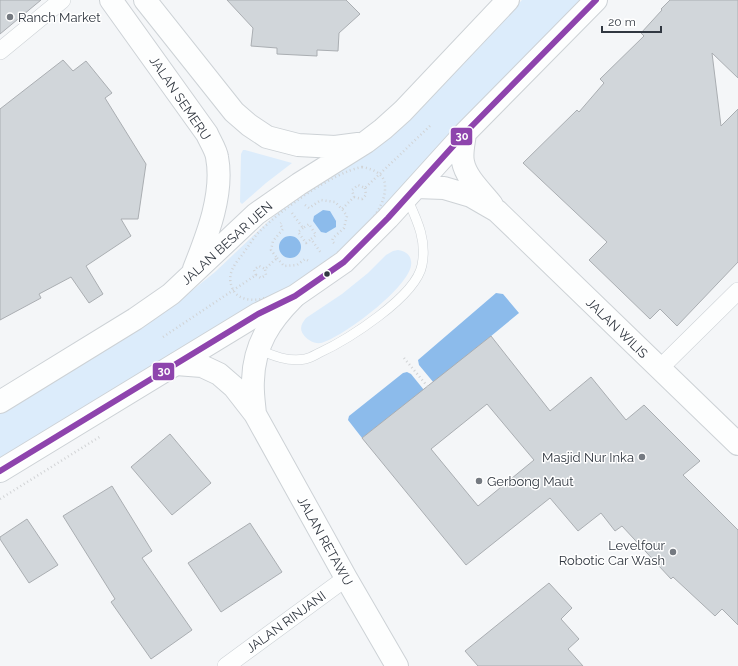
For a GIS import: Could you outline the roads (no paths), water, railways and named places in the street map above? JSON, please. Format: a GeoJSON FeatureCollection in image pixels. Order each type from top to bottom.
{"type":"FeatureCollection","features":[{"type":"Feature","properties":{"kind":"main road","name":"JALAN SEMERU"},"geometry":{"type":"LineString","coordinates":[[111,0],[207,134],[217,156],[218,181],[214,210],[207,236],[191,276]]}},
{"type":"Feature","properties":{"kind":"main road"},"geometry":{"type":"LineString","coordinates":[[145,0],[234,112],[249,125],[267,136],[298,145],[335,147],[366,142]]}},
{"type":"Feature","properties":{"kind":"main road","name":"JALAN BESAR IJEN"},"geometry":{"type":"LineString","coordinates":[[0,402],[141,315],[171,294],[256,214],[299,184],[366,142],[402,111],[508,0]]}},
{"type":"Feature","properties":{"kind":"main road"},"geometry":{"type":"LineString","coordinates":[[0,472],[258,314],[295,296],[344,262],[379,227],[465,133],[596,0]]}},
{"type":"Feature","properties":{"kind":"main road","name":"JALAN WILIS"},"geometry":{"type":"LineString","coordinates":[[465,133],[462,152],[463,163],[470,177],[497,211],[738,444]]}},
{"type":"Feature","properties":{"kind":"main road","name":"JALAN WILIS"},"geometry":{"type":"LineString","coordinates":[[411,192],[444,188],[471,196],[497,211]]}},
{"type":"Feature","properties":{"kind":"main road","name":"JALAN RETAWU"},"geometry":{"type":"LineString","coordinates":[[255,414],[253,380],[258,350],[263,335],[272,320],[295,296]]}},
{"type":"Feature","properties":{"kind":"main road","name":"JALAN RETAWU"},"geometry":{"type":"LineString","coordinates":[[176,364],[202,366],[219,374],[234,386],[255,414],[346,578],[397,666]]}},
{"type":"Feature","properties":{"kind":"street"},"geometry":{"type":"LineString","coordinates":[[0,51],[62,0]]}},
{"type":"Feature","properties":{"kind":"street"},"geometry":{"type":"LineString","coordinates":[[659,369],[738,291]]}},
{"type":"Feature","properties":{"kind":"street","name":"JALAN RINJANI"},"geometry":{"type":"LineString","coordinates":[[226,666],[346,578]]}},
{"type":"Feature","properties":{"kind":"lane"},"geometry":{"type":"LineString","coordinates":[[258,350],[275,357],[287,359],[306,359],[347,338],[402,296],[412,284],[422,266],[424,247],[411,192]]}},
{"type":"Feature","properties":{"kind":"water"},"geometry":{"type":"Polygon","coordinates":[[[323,210],[330,211],[336,221],[336,227],[326,233],[321,232],[313,221],[314,216],[323,210]]]}},
{"type":"Feature","properties":{"kind":"water"},"geometry":{"type":"Polygon","coordinates":[[[290,236],[298,239],[301,247],[298,255],[290,258],[282,255],[279,247],[282,239],[290,236]]]}},
{"type":"Feature","properties":{"kind":"water"},"geometry":{"type":"Polygon","coordinates":[[[496,293],[503,294],[519,313],[434,383],[419,365],[418,360],[496,293]]]}},
{"type":"Feature","properties":{"kind":"water"},"geometry":{"type":"Polygon","coordinates":[[[407,372],[411,374],[424,390],[362,438],[348,420],[349,416],[403,373],[407,372]]]}},
{"type":"Feature","properties":{"kind":"place","name":"Ranch Market"},"geometry":{"type":"Point","coordinates":[10,17]}},
{"type":"Feature","properties":{"kind":"place","name":"Masjid Nur Inka"},"geometry":{"type":"Point","coordinates":[642,457]}},
{"type":"Feature","properties":{"kind":"place","name":"Gerbong Maut"},"geometry":{"type":"Point","coordinates":[479,481]}},
{"type":"Feature","properties":{"kind":"place","name":"Levelfour Robotic Car Wash"},"geometry":{"type":"Point","coordinates":[673,552]}}]}
